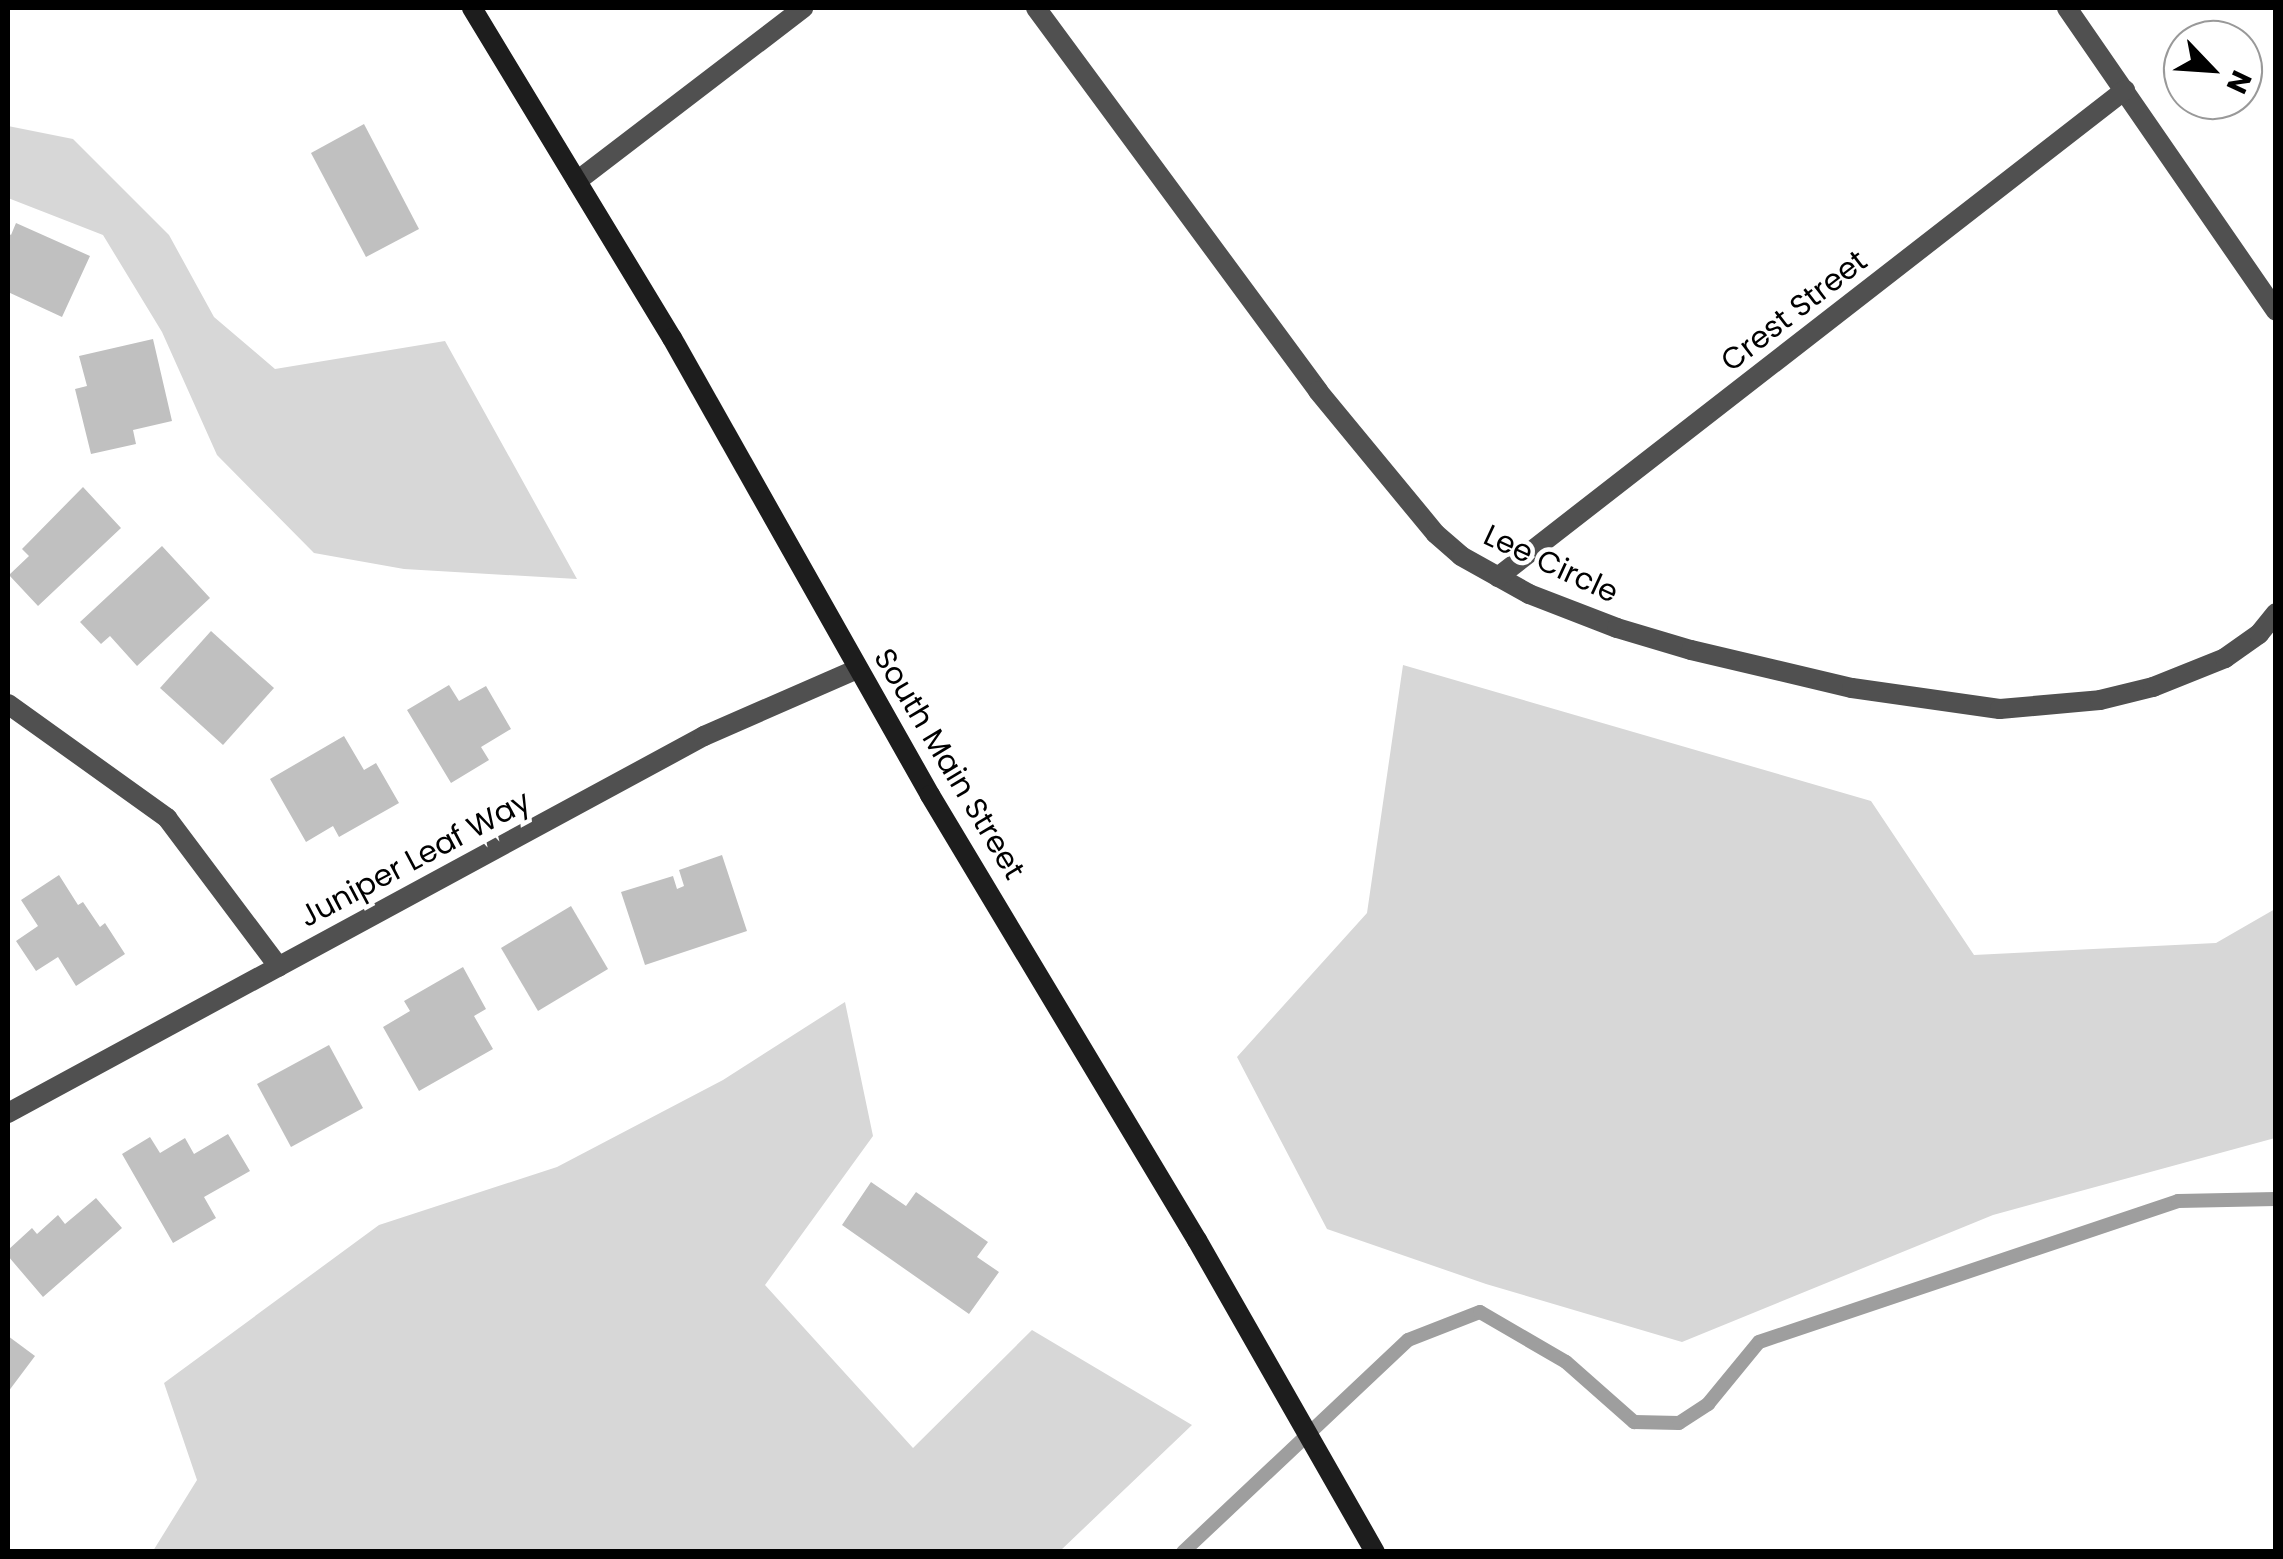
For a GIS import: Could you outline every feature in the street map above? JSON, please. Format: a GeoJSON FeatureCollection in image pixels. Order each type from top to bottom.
{"type":"FeatureCollection","features":[{"type":"Feature","properties":{"kind":"main road","name":"South Main Street"},"geometry":{"type":"LineString","coordinates":[[472,8],[672,338],[857,669],[1261,1351],[1375,1552]]}},
{"type":"Feature","properties":{"kind":"street"},"geometry":{"type":"LineString","coordinates":[[576,181],[803,8]]}},
{"type":"Feature","properties":{"kind":"street","name":"Lee Circle"},"geometry":{"type":"LineString","coordinates":[[1036,8],[1330,406],[1436,534],[1461,556],[1498,577],[1617,628],[1691,650],[1852,688],[2000,709],[2100,700],[2153,687],[2224,658],[2259,634],[2276,613]]}},
{"type":"Feature","properties":{"kind":"street"},"geometry":{"type":"LineString","coordinates":[[2067,8],[2276,310]]}},
{"type":"Feature","properties":{"kind":"street","name":"Crest Street"},"geometry":{"type":"LineString","coordinates":[[1498,577],[2124,90]]}},
{"type":"Feature","properties":{"kind":"street","name":"Juniper Leaf Way"},"geometry":{"type":"LineString","coordinates":[[8,1114],[704,736],[857,669]]}},
{"type":"Feature","properties":{"kind":"street"},"geometry":{"type":"LineString","coordinates":[[8,704],[167,818],[279,967]]}},
{"type":"Feature","properties":{"kind":"shaded area"},"geometry":{"type":"Polygon","coordinates":[[[8,126],[73,139],[169,235],[214,317],[275,369],[445,341],[577,579],[404,569],[314,553],[217,455],[162,332],[103,235],[8,198],[8,126]]]}},
{"type":"Feature","properties":{"kind":"shaded area"},"geometry":{"type":"Polygon","coordinates":[[[1403,665],[1871,801],[1974,955],[2216,943],[2275,909],[2275,1138],[1993,1215],[1682,1342],[1486,1284],[1327,1229],[1237,1057],[1367,913],[1403,665]]]}},
{"type":"Feature","properties":{"kind":"shaded area"},"geometry":{"type":"Polygon","coordinates":[[[845,1002],[873,1136],[765,1285],[913,1448],[1032,1330],[1192,1425],[1060,1551],[153,1551],[197,1480],[164,1383],[379,1225],[557,1167],[723,1080],[845,1002]]]}},
{"type":"Feature","properties":{"kind":"building"},"geometry":{"type":"Polygon","coordinates":[[[364,124],[419,229],[366,257],[311,153],[364,124]]]}},
{"type":"Feature","properties":{"kind":"building"},"geometry":{"type":"Polygon","coordinates":[[[16,223],[90,256],[62,317],[8,292],[8,233],[11,235],[16,223]]]}},
{"type":"Feature","properties":{"kind":"building"},"geometry":{"type":"Polygon","coordinates":[[[153,339],[172,421],[133,430],[136,444],[91,454],[75,389],[87,386],[79,356],[153,339]]]}},
{"type":"Feature","properties":{"kind":"building"},"geometry":{"type":"Polygon","coordinates":[[[83,487],[121,528],[38,606],[9,575],[29,556],[22,549],[83,487]]]}},
{"type":"Feature","properties":{"kind":"building"},"geometry":{"type":"Polygon","coordinates":[[[162,546],[210,598],[137,666],[110,636],[101,644],[80,622],[162,546]]]}},
{"type":"Feature","properties":{"kind":"building"},"geometry":{"type":"Polygon","coordinates":[[[211,631],[274,688],[223,745],[160,688],[211,631]]]}},
{"type":"Feature","properties":{"kind":"building"},"geometry":{"type":"Polygon","coordinates":[[[449,685],[459,701],[486,686],[511,729],[481,747],[489,760],[451,783],[407,710],[449,685]]]}},
{"type":"Feature","properties":{"kind":"building"},"geometry":{"type":"Polygon","coordinates":[[[344,736],[364,770],[376,763],[399,803],[339,837],[333,826],[306,842],[270,779],[344,736]]]}},
{"type":"Feature","properties":{"kind":"building"},"geometry":{"type":"Polygon","coordinates":[[[722,855],[747,931],[645,965],[621,892],[673,876],[677,889],[684,886],[679,870],[722,855]]]}},
{"type":"Feature","properties":{"kind":"building"},"geometry":{"type":"Polygon","coordinates":[[[59,875],[78,905],[83,902],[100,927],[105,923],[125,954],[76,986],[58,957],[36,971],[16,941],[38,926],[21,900],[59,875]]]}},
{"type":"Feature","properties":{"kind":"building"},"geometry":{"type":"Polygon","coordinates":[[[571,906],[608,969],[538,1011],[501,948],[571,906]]]}},
{"type":"Feature","properties":{"kind":"building"},"geometry":{"type":"Polygon","coordinates":[[[463,967],[486,1009],[474,1016],[493,1049],[419,1091],[383,1027],[410,1011],[404,1001],[463,967]]]}},
{"type":"Feature","properties":{"kind":"building"},"geometry":{"type":"Polygon","coordinates":[[[329,1045],[363,1108],[291,1147],[257,1084],[329,1045]]]}},
{"type":"Feature","properties":{"kind":"building"},"geometry":{"type":"Polygon","coordinates":[[[228,1134],[250,1171],[204,1197],[216,1218],[173,1243],[122,1154],[150,1137],[160,1153],[185,1138],[194,1154],[228,1134]]]}},
{"type":"Feature","properties":{"kind":"building"},"geometry":{"type":"Polygon","coordinates":[[[871,1182],[906,1206],[916,1192],[988,1242],[977,1257],[999,1272],[969,1314],[842,1225],[871,1182]]]}},
{"type":"Feature","properties":{"kind":"building"},"geometry":{"type":"Polygon","coordinates":[[[96,1198],[122,1228],[43,1297],[8,1256],[8,1250],[32,1228],[37,1234],[58,1215],[65,1224],[96,1198]]]}},
{"type":"Feature","properties":{"kind":"building"},"geometry":{"type":"Polygon","coordinates":[[[8,1336],[35,1356],[8,1392],[8,1336]]]}},
{"type":"Feature","properties":{"kind":"waterway"},"geometry":{"type":"LineString","coordinates":[[1183,1552],[1408,1340],[1480,1312],[1566,1362],[1634,1422],[1679,1423],[1708,1404],[1759,1342],[2178,1201],[2276,1199]]}}]}
